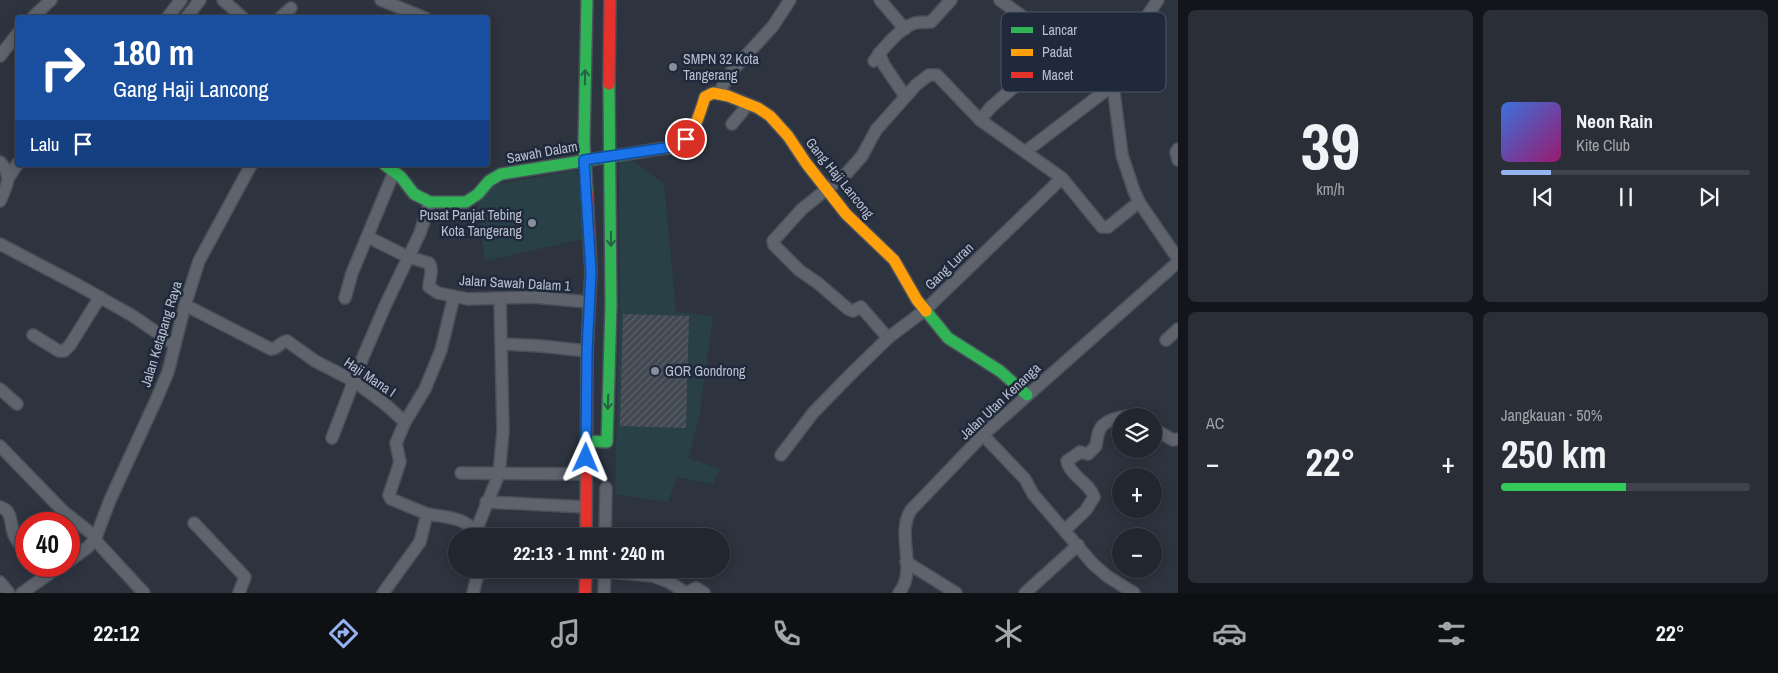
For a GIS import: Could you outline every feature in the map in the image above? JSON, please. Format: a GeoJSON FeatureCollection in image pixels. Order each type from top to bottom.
{"type":"FeatureCollection","features":[{"type":"Feature","properties":{"kind":"street"},"geometry":{"type":"LineString","coordinates":[[35,15],[51,0]]}},
{"type":"Feature","properties":{"kind":"street"},"geometry":{"type":"LineString","coordinates":[[169,15],[181,0]]}},
{"type":"Feature","properties":{"kind":"street"},"geometry":{"type":"LineString","coordinates":[[188,15],[200,0]]}},
{"type":"Feature","properties":{"kind":"street"},"geometry":{"type":"LineString","coordinates":[[223,0],[240,15]]}},
{"type":"Feature","properties":{"kind":"street"},"geometry":{"type":"LineString","coordinates":[[381,0],[393,12],[409,15]]}},
{"type":"Feature","properties":{"kind":"street"},"geometry":{"type":"LineString","coordinates":[[587,0],[586,125],[591,272],[587,351],[596,442]]}},
{"type":"Feature","properties":{"kind":"street"},"geometry":{"type":"LineString","coordinates":[[586,528],[586,474],[596,442],[611,305],[611,215],[606,156],[610,0]]}},
{"type":"Feature","properties":{"kind":"street"},"geometry":{"type":"LineString","coordinates":[[606,156],[678,146],[686,139],[699,117],[705,97],[718,94],[731,72],[773,26],[790,0]]}},
{"type":"Feature","properties":{"kind":"street"},"geometry":{"type":"LineString","coordinates":[[880,0],[904,29]]}},
{"type":"Feature","properties":{"kind":"street"},"geometry":{"type":"LineString","coordinates":[[905,96],[884,65],[876,57],[904,29],[913,24],[931,22],[951,0]]}},
{"type":"Feature","properties":{"kind":"street"},"geometry":{"type":"LineString","coordinates":[[1000,0],[1016,12]]}},
{"type":"Feature","properties":{"kind":"street"},"geometry":{"type":"LineString","coordinates":[[1150,12],[1158,0]]}},
{"type":"Feature","properties":{"kind":"street"},"geometry":{"type":"LineString","coordinates":[[283,15],[291,8]]}},
{"type":"Feature","properties":{"kind":"street"},"geometry":{"type":"LineString","coordinates":[[0,56],[15,37]]}},
{"type":"Feature","properties":{"kind":"street"},"geometry":{"type":"LineString","coordinates":[[888,338],[861,307],[853,311],[848,309],[819,284],[799,270],[774,245],[773,241],[802,209],[847,173],[862,156],[876,130],[905,96],[929,75],[937,75],[980,120],[1062,178],[1102,227],[1105,228],[1139,202]]}},
{"type":"Feature","properties":{"kind":"street"},"geometry":{"type":"LineString","coordinates":[[980,120],[1009,92]]}},
{"type":"Feature","properties":{"kind":"street"},"geometry":{"type":"LineString","coordinates":[[1025,152],[1100,92]]}},
{"type":"Feature","properties":{"kind":"street"},"geometry":{"type":"LineString","coordinates":[[1114,92],[1122,155],[1139,202],[1178,260]]}},
{"type":"Feature","properties":{"kind":"street","name":"Gang Haji Lancong"},"geometry":{"type":"LineString","coordinates":[[718,94],[758,108],[770,116],[788,136],[806,163],[846,214],[894,260],[917,300],[948,338],[1000,371],[1027,395]]}},
{"type":"Feature","properties":{"kind":"street"},"geometry":{"type":"LineString","coordinates":[[732,124],[747,104]]}},
{"type":"Feature","properties":{"kind":"street"},"geometry":{"type":"LineString","coordinates":[[586,125],[606,124]]}},
{"type":"Feature","properties":{"kind":"street","name":"Sawah Dalam"},"geometry":{"type":"LineString","coordinates":[[430,202],[466,202],[478,194],[489,181],[501,174],[606,156]]}},
{"type":"Feature","properties":{"kind":"street"},"geometry":{"type":"LineString","coordinates":[[0,162],[6,167],[9,177]]}},
{"type":"Feature","properties":{"kind":"street"},"geometry":{"type":"LineString","coordinates":[[0,200],[7,187],[9,177],[15,167]]}},
{"type":"Feature","properties":{"kind":"street","name":"Jalan Ketapang Raya"},"geometry":{"type":"LineString","coordinates":[[80,553],[95,538],[110,500],[163,385],[199,262],[250,167]]}},
{"type":"Feature","properties":{"kind":"street"},"geometry":{"type":"LineString","coordinates":[[332,438],[384,306],[420,233],[430,202],[414,194],[401,177],[390,168],[368,237],[352,273],[345,298]]}},
{"type":"Feature","properties":{"kind":"street","name":"Gang Luran"},"geometry":{"type":"LineString","coordinates":[[780,455],[813,413],[888,338],[925,310],[1062,178]]}},
{"type":"Feature","properties":{"kind":"street"},"geometry":{"type":"LineString","coordinates":[[588,216],[611,215]]}},
{"type":"Feature","properties":{"kind":"street"},"geometry":{"type":"LineString","coordinates":[[368,237],[408,257]]}},
{"type":"Feature","properties":{"kind":"street"},"geometry":{"type":"LineString","coordinates":[[0,244],[133,316],[175,345]]}},
{"type":"Feature","properties":{"kind":"street","name":"Jalan Sawah Dalam 1"},"geometry":{"type":"LineString","coordinates":[[408,257],[429,263],[431,266],[429,283],[431,289],[454,296],[468,299],[533,297],[589,302]]}},
{"type":"Feature","properties":{"kind":"street","name":"Jalan Utan Kenanga"},"geometry":{"type":"LineString","coordinates":[[899,593],[906,578],[905,529],[908,515],[983,435],[1178,260]]}},
{"type":"Feature","properties":{"kind":"street"},"geometry":{"type":"LineString","coordinates":[[454,296],[441,350],[425,389],[405,422],[396,443],[400,462],[388,495],[391,499],[427,514],[464,522],[472,528]]}},
{"type":"Feature","properties":{"kind":"street"},"geometry":{"type":"LineString","coordinates":[[33,335],[59,351],[64,351],[70,345],[100,297]]}},
{"type":"Feature","properties":{"kind":"street"},"geometry":{"type":"LineString","coordinates":[[477,528],[486,502],[499,474],[503,431],[500,298]]}},
{"type":"Feature","properties":{"kind":"street","name":"Haji Mana I"},"geometry":{"type":"LineString","coordinates":[[185,305],[271,349],[275,349],[283,342],[287,342],[354,381],[405,422]]}},
{"type":"Feature","properties":{"kind":"street"},"geometry":{"type":"LineString","coordinates":[[1166,340],[1178,329]]}},
{"type":"Feature","properties":{"kind":"street"},"geometry":{"type":"LineString","coordinates":[[502,344],[587,351]]}},
{"type":"Feature","properties":{"kind":"street"},"geometry":{"type":"LineString","coordinates":[[0,389],[17,404]]}},
{"type":"Feature","properties":{"kind":"street"},"geometry":{"type":"LineString","coordinates":[[1065,530],[1086,510],[1094,497],[1071,469],[1067,461],[1080,452],[1088,454],[1096,446],[1096,436],[1100,428],[1112,420]]}},
{"type":"Feature","properties":{"kind":"street"},"geometry":{"type":"LineString","coordinates":[[1162,434],[1173,440],[1178,439]]}},
{"type":"Feature","properties":{"kind":"street"},"geometry":{"type":"LineString","coordinates":[[983,435],[1025,479],[1033,494],[1093,564],[1107,576],[1134,593]]}},
{"type":"Feature","properties":{"kind":"street"},"geometry":{"type":"LineString","coordinates":[[0,446],[64,512],[95,538],[144,593]]}},
{"type":"Feature","properties":{"kind":"street"},"geometry":{"type":"LineString","coordinates":[[462,473],[586,474]]}},
{"type":"Feature","properties":{"kind":"street"},"geometry":{"type":"LineString","coordinates":[[605,528],[606,488]]}},
{"type":"Feature","properties":{"kind":"street"},"geometry":{"type":"LineString","coordinates":[[486,502],[586,507]]}},
{"type":"Feature","properties":{"kind":"street"},"geometry":{"type":"LineString","coordinates":[[0,507],[8,511],[15,536]]}},
{"type":"Feature","properties":{"kind":"street"},"geometry":{"type":"LineString","coordinates":[[383,593],[420,542],[427,514]]}},
{"type":"Feature","properties":{"kind":"street"},"geometry":{"type":"LineString","coordinates":[[194,523],[245,577],[240,593]]}},
{"type":"Feature","properties":{"kind":"street"},"geometry":{"type":"LineString","coordinates":[[1025,593],[1078,545]]}},
{"type":"Feature","properties":{"kind":"street"},"geometry":{"type":"LineString","coordinates":[[906,562],[956,593]]}},
{"type":"Feature","properties":{"kind":"street"},"geometry":{"type":"LineString","coordinates":[[22,593],[44,577]]}},
{"type":"Feature","properties":{"kind":"street"},"geometry":{"type":"LineString","coordinates":[[473,593],[477,578]]}},
{"type":"Feature","properties":{"kind":"street"},"geometry":{"type":"LineString","coordinates":[[585,593],[590,578]]}},
{"type":"Feature","properties":{"kind":"street"},"geometry":{"type":"LineString","coordinates":[[597,578],[604,593]]}},
{"type":"Feature","properties":{"kind":"street"},"geometry":{"type":"LineString","coordinates":[[658,578],[685,592],[696,588],[704,593]]}},
{"type":"Feature","properties":{"kind":"street"},"geometry":{"type":"LineString","coordinates":[[0,582],[9,593]]}},
{"type":"Feature","properties":{"kind":"green space"},"geometry":{"type":"Polygon","coordinates":[[[619,158],[635,162],[664,184],[676,312],[713,316],[699,417],[688,458],[720,469],[713,484],[677,477],[668,502],[615,494],[620,295],[619,158]]]}},
{"type":"Feature","properties":{"kind":"green space","name":"Pusat Panjat Tebing Kota Tangerang"},"geometry":{"type":"Polygon","coordinates":[[[577,170],[583,207],[583,239],[485,261],[478,203],[492,185],[577,170]]]}},
{"type":"Feature","properties":{"kind":"building","name":"GOR Gondrong"},"geometry":{"type":"Polygon","coordinates":[[[623,314],[689,316],[686,428],[620,426],[623,314]]]}},
{"type":"Feature","properties":{"kind":"traffic: fast"},"geometry":{"type":"LineString","coordinates":[[587,0],[584,143],[587,192]]}},
{"type":"Feature","properties":{"kind":"traffic: fast"},"geometry":{"type":"LineString","coordinates":[[586,441],[607,442],[611,305],[609,84]]}},
{"type":"Feature","properties":{"kind":"traffic: fast"},"geometry":{"type":"LineString","coordinates":[[388,167],[401,177],[414,194],[430,202],[466,202],[478,194],[489,181],[501,174],[652,150]]}},
{"type":"Feature","properties":{"kind":"traffic: fast"},"geometry":{"type":"LineString","coordinates":[[926,311],[948,338],[1000,371],[1027,395]]}},
{"type":"Feature","properties":{"kind":"traffic: slow"},"geometry":{"type":"LineString","coordinates":[[652,150],[673,147],[684,141],[696,123],[705,97],[713,93],[728,96],[758,108],[770,116],[788,136],[806,163],[846,214],[894,260],[917,300],[926,311]]}},
{"type":"Feature","properties":{"kind":"traffic: jam"},"geometry":{"type":"LineString","coordinates":[[609,84],[610,0]]}},
{"type":"Feature","properties":{"kind":"traffic: jam"},"geometry":{"type":"LineString","coordinates":[[586,528],[587,351],[591,272],[587,192]]}},
{"type":"Feature","properties":{"kind":"traffic: jam"},"geometry":{"type":"LineString","coordinates":[[585,593],[586,578]]}},
{"type":"Feature","properties":{"kind":"place","name":"SMPN 32 Kota Tangerang"},"geometry":{"type":"Point","coordinates":[673,67]}},
{"type":"Feature","properties":{"kind":"place","name":"Pusat Panjat Tebing Kota Tangerang"},"geometry":{"type":"Point","coordinates":[532,223]}},
{"type":"Feature","properties":{"kind":"place","name":"GOR Gondrong"},"geometry":{"type":"Point","coordinates":[655,371]}},
{"type":"Feature","properties":{"kind":"route"},"geometry":{"type":"LineString","coordinates":[[586,458],[587,351],[591,272],[584,160],[678,146],[686,139]]}}]}
